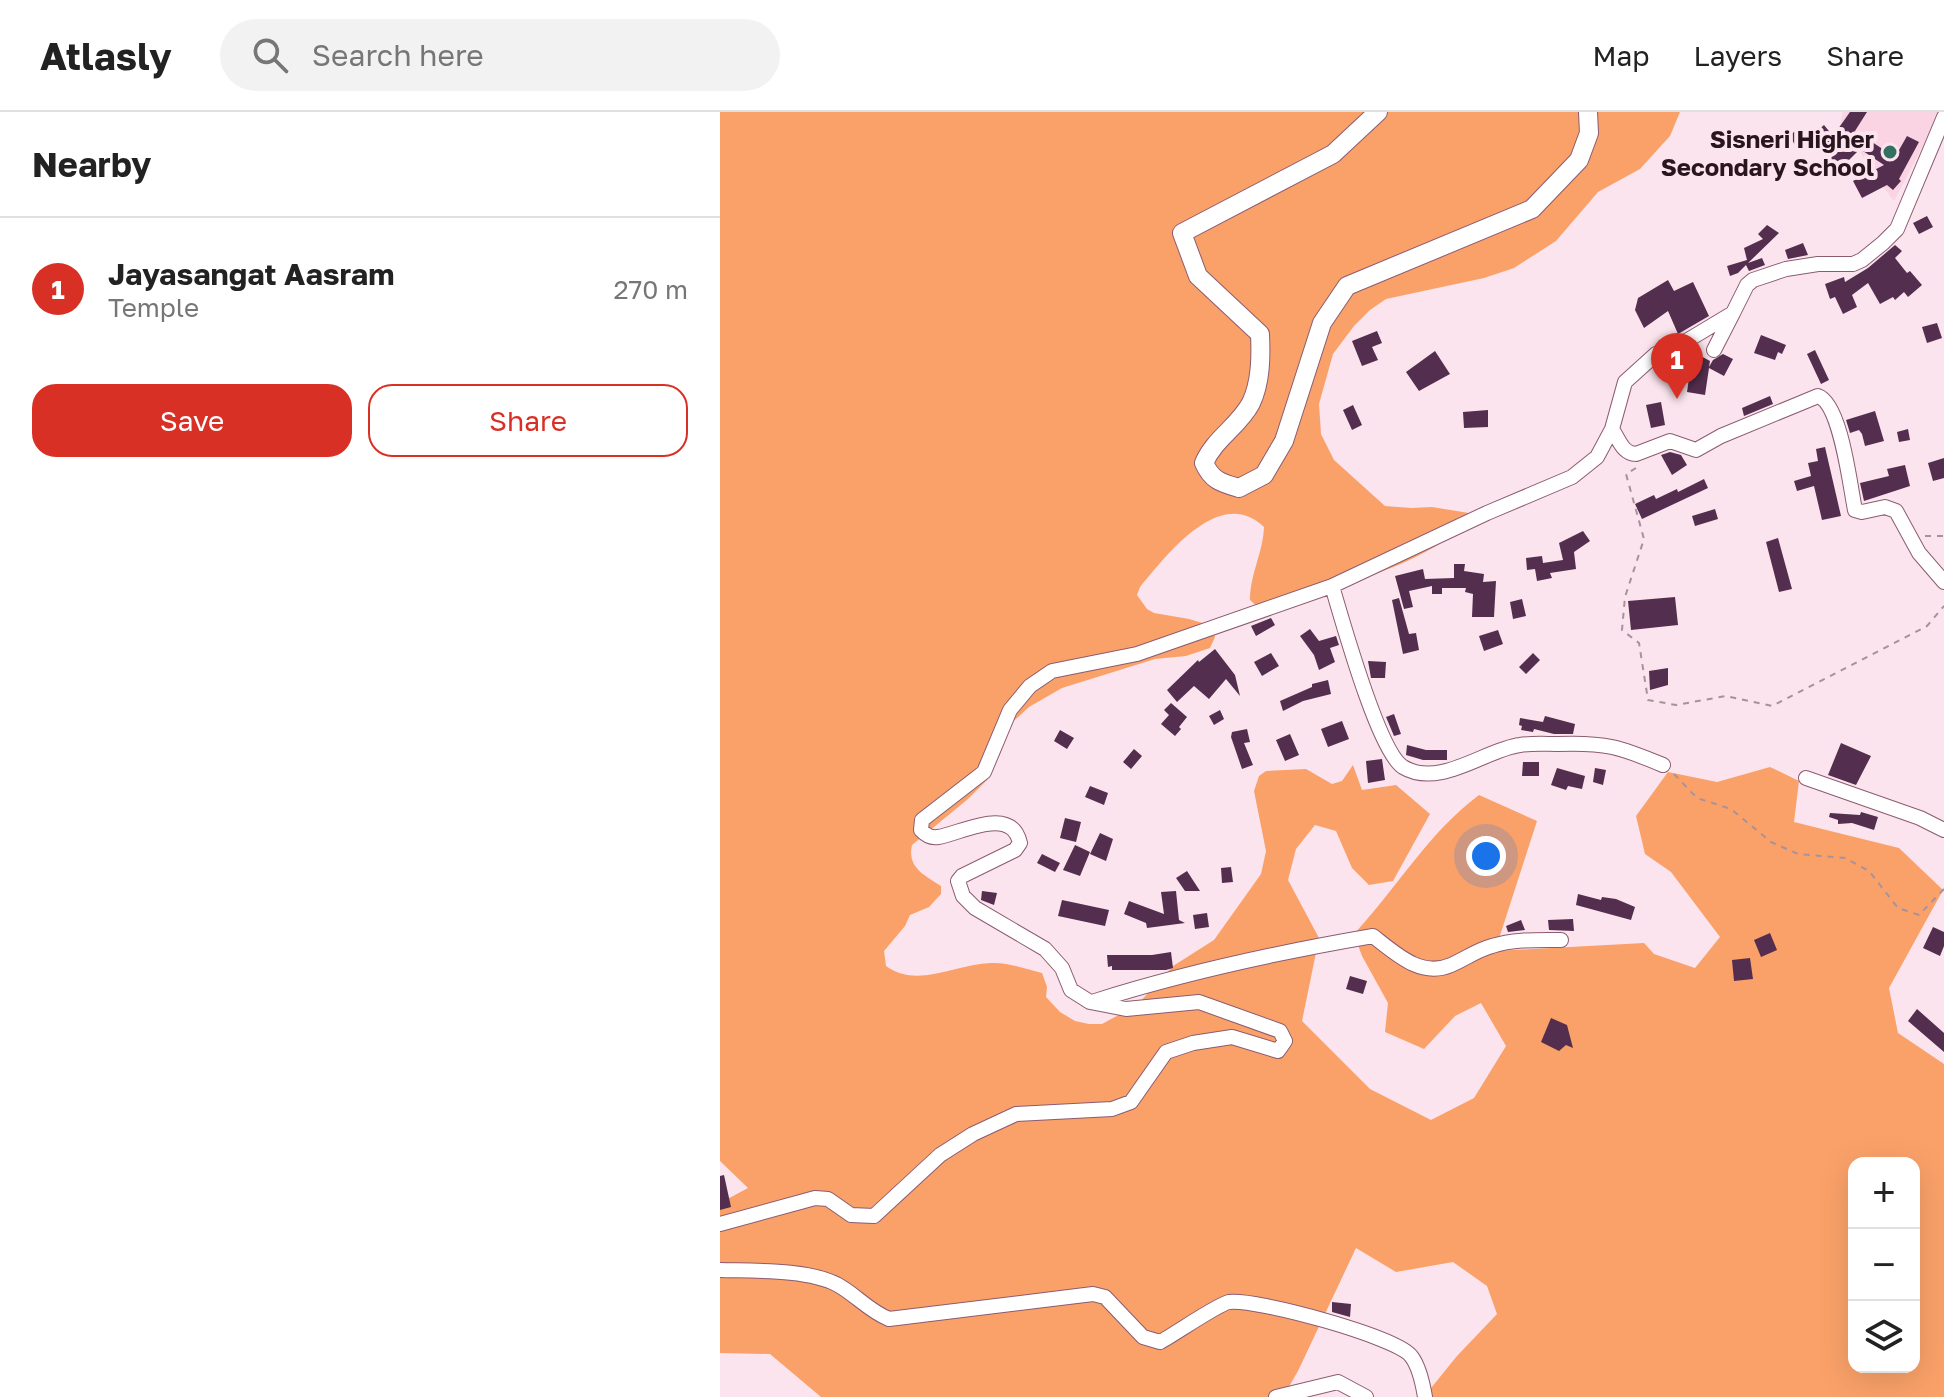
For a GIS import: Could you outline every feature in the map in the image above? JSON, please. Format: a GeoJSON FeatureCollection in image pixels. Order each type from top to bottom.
{"type":"FeatureCollection","features":[{"type":"Feature","properties":{"kind":"main road"},"geometry":{"type":"LineString","coordinates":[[1378,112],[1333,154],[1182,233],[1198,276],[1260,334],[1261,365],[1251,403],[1210,450],[1204,463],[1210,476],[1220,483],[1239,488],[1264,475],[1284,441],[1322,323],[1347,286],[1532,209],[1579,160],[1589,133],[1588,112]]}},
{"type":"Feature","properties":{"kind":"street"},"geometry":{"type":"LineString","coordinates":[[1714,350],[1747,285],[1753,280],[1786,269],[1818,264],[1853,264],[1862,260],[1897,229],[1944,117]]}},
{"type":"Feature","properties":{"kind":"street"},"geometry":{"type":"LineString","coordinates":[[720,1224],[815,1198],[828,1199],[851,1215],[874,1216],[940,1155],[973,1134],[1016,1114],[1112,1109],[1131,1102],[1166,1052],[1193,1043],[1232,1037],[1278,1051],[1285,1041],[1280,1031],[1199,1002],[1126,1009],[1090,1002],[1071,990],[1062,968],[1045,949],[975,908],[960,888],[958,881],[962,876],[1015,850],[1020,843],[1018,834],[1012,828],[984,824],[939,837],[928,837],[921,830],[922,820],[984,772],[1010,710],[1030,686],[1052,671],[1137,654],[1332,586],[1572,477],[1597,457],[1612,429],[1625,382],[1656,354],[1688,340],[1733,313]]}},
{"type":"Feature","properties":{"kind":"street"},"geometry":{"type":"LineString","coordinates":[[1612,429],[1625,451],[1631,454],[1670,441],[1696,450],[1721,436],[1818,396],[1824,397],[1834,412],[1855,510],[1862,512],[1885,507],[1896,511],[1930,568],[1944,582]]}},
{"type":"Feature","properties":{"kind":"street"},"geometry":{"type":"LineString","coordinates":[[1332,586],[1366,695],[1391,752],[1402,766],[1419,772],[1447,771],[1517,745],[1574,742],[1602,743],[1663,765]]}},
{"type":"Feature","properties":{"kind":"street"},"geometry":{"type":"LineString","coordinates":[[1806,778],[1920,818],[1944,830]]}},
{"type":"Feature","properties":{"kind":"street"},"geometry":{"type":"LineString","coordinates":[[1090,1002],[1265,957],[1373,936],[1403,959],[1419,967],[1436,969],[1508,941],[1561,940]]}},
{"type":"Feature","properties":{"kind":"street"},"geometry":{"type":"LineString","coordinates":[[720,1270],[814,1276],[837,1284],[874,1313],[889,1319],[1093,1294],[1105,1297],[1143,1337],[1160,1342],[1225,1303],[1240,1301],[1331,1323],[1402,1349],[1411,1355],[1425,1397]]}},
{"type":"Feature","properties":{"kind":"street"},"geometry":{"type":"LineString","coordinates":[[1276,1397],[1338,1382],[1366,1397]]}},
{"type":"Feature","properties":{"kind":"path"},"geometry":{"type":"LineString","coordinates":[[1637,467],[1626,474],[1644,539],[1625,597],[1622,630],[1639,643],[1648,700],[1676,705],[1726,696],[1772,706],[1927,626],[1944,606]]}},
{"type":"Feature","properties":{"kind":"path"},"geometry":{"type":"LineString","coordinates":[[1911,537],[1944,536]]}},
{"type":"Feature","properties":{"kind":"path"},"geometry":{"type":"LineString","coordinates":[[1663,765],[1697,798],[1731,809],[1771,842],[1798,854],[1845,858],[1869,871],[1898,908],[1919,915],[1944,889]]}},
{"type":"Feature","properties":{"kind":"shaded area"},"geometry":{"type":"Polygon","coordinates":[[[720,112],[1680,112],[1670,136],[1640,169],[1598,192],[1556,241],[1514,268],[1484,278],[1386,299],[1354,326],[1333,354],[1319,404],[1321,434],[1334,460],[1385,506],[1432,507],[1475,514],[1452,535],[1411,559],[1361,579],[1261,610],[1250,600],[1264,527],[1247,516],[1230,514],[1212,519],[1195,529],[1164,558],[1137,595],[1154,613],[1206,624],[1215,637],[1210,648],[1186,656],[1155,659],[1062,688],[1029,707],[1004,730],[1001,752],[987,780],[912,845],[914,865],[941,886],[941,894],[929,907],[910,915],[884,951],[886,966],[898,973],[911,975],[937,974],[991,963],[1042,973],[1047,987],[1046,997],[1060,1012],[1075,1021],[1102,1024],[1137,1005],[1173,966],[1214,940],[1261,874],[1266,851],[1254,791],[1259,776],[1266,771],[1306,769],[1332,784],[1342,781],[1353,765],[1362,790],[1396,785],[1430,814],[1393,881],[1369,885],[1352,868],[1336,831],[1315,825],[1296,849],[1288,880],[1319,938],[1302,1021],[1370,1089],[1431,1120],[1474,1098],[1506,1046],[1481,1003],[1455,1016],[1424,1049],[1385,1032],[1388,1003],[1362,956],[1354,934],[1444,826],[1479,795],[1537,821],[1495,951],[1644,943],[1654,954],[1695,968],[1720,937],[1671,872],[1645,854],[1636,816],[1668,772],[1717,782],[1770,767],[1799,781],[1794,822],[1899,848],[1943,890],[1889,988],[1898,1033],[1944,1064],[1944,1397],[1432,1397],[1431,1388],[1497,1314],[1487,1286],[1453,1262],[1396,1272],[1356,1248],[1283,1397],[821,1397],[770,1354],[720,1353],[720,1203],[748,1188],[720,1161],[720,112]]]}},
{"type":"Feature","properties":{"kind":"shaded area","name":"Sisneri Higher Secondary School"},"geometry":{"type":"Polygon","coordinates":[[[1843,112],[1937,112],[1935,123],[1894,201],[1857,147],[1838,134],[1843,112]]]}},
{"type":"Feature","properties":{"kind":"building"},"geometry":{"type":"Polygon","coordinates":[[[1850,112],[1867,112],[1855,131],[1895,157],[1907,136],[1919,142],[1899,179],[1901,181],[1893,190],[1887,185],[1862,198],[1853,181],[1884,165],[1860,149],[1838,171],[1829,160],[1835,153],[1817,131],[1824,125],[1833,136],[1850,112]]]}},
{"type":"Feature","properties":{"kind":"building"},"geometry":{"type":"Polygon","coordinates":[[[1799,129],[1805,139],[1795,145],[1789,135],[1799,129]]]}},
{"type":"Feature","properties":{"kind":"building"},"geometry":{"type":"Polygon","coordinates":[[[1927,216],[1933,227],[1919,234],[1913,223],[1927,216]]]}},
{"type":"Feature","properties":{"kind":"building"},"geometry":{"type":"Polygon","coordinates":[[[1767,225],[1779,233],[1748,263],[1762,258],[1765,265],[1749,271],[1746,265],[1730,276],[1727,266],[1747,260],[1744,248],[1763,239],[1758,234],[1767,225]]]}},
{"type":"Feature","properties":{"kind":"building"},"geometry":{"type":"Polygon","coordinates":[[[1803,243],[1808,255],[1788,259],[1785,250],[1803,243]]]}},
{"type":"Feature","properties":{"kind":"building"},"geometry":{"type":"Polygon","coordinates":[[[1895,245],[1902,251],[1895,258],[1922,285],[1908,297],[1904,292],[1895,300],[1893,297],[1880,304],[1868,283],[1852,295],[1857,307],[1843,314],[1835,297],[1830,299],[1825,284],[1844,277],[1845,282],[1868,268],[1895,245]]]}},
{"type":"Feature","properties":{"kind":"building"},"geometry":{"type":"Polygon","coordinates":[[[1668,280],[1674,291],[1693,282],[1709,316],[1678,334],[1668,311],[1644,328],[1635,310],[1638,298],[1668,280]]]}},
{"type":"Feature","properties":{"kind":"building"},"geometry":{"type":"Polygon","coordinates":[[[1937,323],[1942,338],[1927,343],[1922,327],[1937,323]]]}},
{"type":"Feature","properties":{"kind":"building"},"geometry":{"type":"Polygon","coordinates":[[[1377,331],[1382,343],[1372,347],[1378,360],[1362,366],[1352,341],[1377,331]]]}},
{"type":"Feature","properties":{"kind":"building"},"geometry":{"type":"Polygon","coordinates":[[[1761,335],[1786,345],[1775,360],[1754,353],[1761,335]]]}},
{"type":"Feature","properties":{"kind":"building"},"geometry":{"type":"Polygon","coordinates":[[[1815,350],[1829,380],[1821,384],[1807,354],[1815,350]]]}},
{"type":"Feature","properties":{"kind":"building"},"geometry":{"type":"Polygon","coordinates":[[[1435,351],[1450,374],[1419,391],[1406,372],[1435,351]]]}},
{"type":"Feature","properties":{"kind":"building"},"geometry":{"type":"Polygon","coordinates":[[[1697,354],[1710,361],[1709,367],[1713,360],[1723,354],[1733,359],[1724,376],[1709,368],[1705,395],[1687,392],[1691,365],[1697,354]]]}},
{"type":"Feature","properties":{"kind":"building"},"geometry":{"type":"Polygon","coordinates":[[[1770,396],[1773,404],[1744,416],[1742,408],[1770,396]]]}},
{"type":"Feature","properties":{"kind":"building"},"geometry":{"type":"Polygon","coordinates":[[[1661,402],[1665,425],[1651,428],[1646,405],[1661,402]]]}},
{"type":"Feature","properties":{"kind":"building"},"geometry":{"type":"Polygon","coordinates":[[[1353,405],[1362,425],[1352,430],[1343,410],[1353,405]]]}},
{"type":"Feature","properties":{"kind":"building"},"geometry":{"type":"Polygon","coordinates":[[[1488,410],[1488,427],[1464,428],[1463,412],[1488,410]]]}},
{"type":"Feature","properties":{"kind":"building"},"geometry":{"type":"Polygon","coordinates":[[[1875,411],[1884,441],[1865,446],[1862,434],[1859,430],[1850,433],[1846,420],[1875,411]]]}},
{"type":"Feature","properties":{"kind":"building"},"geometry":{"type":"Polygon","coordinates":[[[1908,429],[1910,440],[1899,442],[1897,432],[1908,429]]]}},
{"type":"Feature","properties":{"kind":"building"},"geometry":{"type":"Polygon","coordinates":[[[1825,447],[1841,516],[1822,520],[1814,486],[1797,491],[1794,481],[1811,476],[1808,463],[1818,461],[1816,449],[1825,447]]]}},
{"type":"Feature","properties":{"kind":"building"},"geometry":{"type":"Polygon","coordinates":[[[1670,452],[1681,455],[1687,465],[1672,475],[1661,455],[1670,452]]]}},
{"type":"Feature","properties":{"kind":"building"},"geometry":{"type":"Polygon","coordinates":[[[1944,458],[1944,478],[1933,481],[1928,463],[1944,458]]]}},
{"type":"Feature","properties":{"kind":"building"},"geometry":{"type":"Polygon","coordinates":[[[1905,465],[1910,486],[1864,501],[1860,483],[1889,476],[1887,469],[1905,465]]]}},
{"type":"Feature","properties":{"kind":"building"},"geometry":{"type":"Polygon","coordinates":[[[1704,479],[1708,488],[1642,519],[1635,504],[1654,495],[1656,499],[1677,489],[1678,492],[1704,479]]]}},
{"type":"Feature","properties":{"kind":"building"},"geometry":{"type":"Polygon","coordinates":[[[1715,509],[1718,519],[1695,526],[1692,516],[1715,509]]]}},
{"type":"Feature","properties":{"kind":"building"},"geometry":{"type":"Polygon","coordinates":[[[1583,531],[1590,541],[1574,552],[1576,569],[1550,573],[1552,578],[1537,581],[1535,569],[1527,570],[1526,558],[1542,556],[1543,563],[1563,560],[1559,543],[1583,531]]]}},
{"type":"Feature","properties":{"kind":"building"},"geometry":{"type":"Polygon","coordinates":[[[1778,538],[1792,589],[1779,592],[1766,542],[1778,538]]]}},
{"type":"Feature","properties":{"kind":"building"},"geometry":{"type":"Polygon","coordinates":[[[1454,564],[1465,564],[1464,571],[1484,574],[1483,582],[1496,581],[1494,617],[1472,617],[1473,594],[1465,592],[1466,588],[1442,588],[1442,594],[1432,594],[1432,586],[1409,591],[1413,607],[1404,609],[1395,576],[1423,569],[1425,579],[1454,578],[1454,564]]]}},
{"type":"Feature","properties":{"kind":"building"},"geometry":{"type":"Polygon","coordinates":[[[1675,597],[1678,625],[1631,630],[1628,601],[1675,597]]]}},
{"type":"Feature","properties":{"kind":"building"},"geometry":{"type":"Polygon","coordinates":[[[1399,598],[1409,634],[1416,633],[1419,650],[1403,654],[1392,600],[1399,598]]]}},
{"type":"Feature","properties":{"kind":"building"},"geometry":{"type":"Polygon","coordinates":[[[1522,599],[1526,616],[1513,619],[1510,602],[1522,599]]]}},
{"type":"Feature","properties":{"kind":"building"},"geometry":{"type":"Polygon","coordinates":[[[1271,618],[1275,625],[1256,636],[1251,626],[1271,618]]]}},
{"type":"Feature","properties":{"kind":"building"},"geometry":{"type":"Polygon","coordinates":[[[1310,629],[1319,641],[1336,636],[1339,645],[1330,648],[1335,662],[1319,670],[1314,655],[1300,636],[1310,629]]]}},
{"type":"Feature","properties":{"kind":"building"},"geometry":{"type":"Polygon","coordinates":[[[1498,630],[1503,644],[1484,651],[1479,636],[1498,630]]]}},
{"type":"Feature","properties":{"kind":"building"},"geometry":{"type":"Polygon","coordinates":[[[1215,649],[1235,675],[1240,696],[1226,679],[1209,699],[1194,686],[1177,702],[1167,690],[1198,660],[1215,649]]]}},
{"type":"Feature","properties":{"kind":"building"},"geometry":{"type":"Polygon","coordinates":[[[1271,653],[1279,666],[1262,676],[1254,662],[1271,653]]]}},
{"type":"Feature","properties":{"kind":"building"},"geometry":{"type":"Polygon","coordinates":[[[1533,653],[1540,660],[1526,674],[1519,667],[1533,653]]]}},
{"type":"Feature","properties":{"kind":"building"},"geometry":{"type":"Polygon","coordinates":[[[1368,661],[1386,662],[1385,678],[1371,678],[1368,661]]]}},
{"type":"Feature","properties":{"kind":"building"},"geometry":{"type":"Polygon","coordinates":[[[1668,668],[1668,685],[1650,690],[1649,671],[1668,668]]]}},
{"type":"Feature","properties":{"kind":"building"},"geometry":{"type":"Polygon","coordinates":[[[1328,680],[1331,694],[1303,701],[1283,711],[1280,701],[1312,687],[1312,684],[1328,680]]]}},
{"type":"Feature","properties":{"kind":"building"},"geometry":{"type":"Polygon","coordinates":[[[1171,703],[1187,717],[1175,736],[1161,724],[1169,715],[1164,710],[1171,703]]]}},
{"type":"Feature","properties":{"kind":"building"},"geometry":{"type":"Polygon","coordinates":[[[1220,710],[1224,719],[1214,725],[1209,716],[1220,710]]]}},
{"type":"Feature","properties":{"kind":"building"},"geometry":{"type":"Polygon","coordinates":[[[1394,714],[1401,734],[1394,736],[1386,717],[1394,714]]]}},
{"type":"Feature","properties":{"kind":"building"},"geometry":{"type":"Polygon","coordinates":[[[1545,716],[1575,724],[1573,734],[1521,730],[1520,718],[1543,722],[1545,716]]]}},
{"type":"Feature","properties":{"kind":"building"},"geometry":{"type":"Polygon","coordinates":[[[1342,721],[1349,739],[1328,747],[1321,729],[1342,721]]]}},
{"type":"Feature","properties":{"kind":"building"},"geometry":{"type":"Polygon","coordinates":[[[1247,729],[1250,742],[1244,743],[1253,765],[1242,769],[1231,737],[1232,732],[1247,729]]]}},
{"type":"Feature","properties":{"kind":"building"},"geometry":{"type":"Polygon","coordinates":[[[1060,730],[1074,738],[1067,749],[1054,741],[1060,730]]]}},
{"type":"Feature","properties":{"kind":"building"},"geometry":{"type":"Polygon","coordinates":[[[1290,734],[1299,755],[1285,761],[1276,740],[1290,734]]]}},
{"type":"Feature","properties":{"kind":"building"},"geometry":{"type":"Polygon","coordinates":[[[1841,743],[1871,756],[1856,785],[1828,775],[1841,743]]]}},
{"type":"Feature","properties":{"kind":"building"},"geometry":{"type":"Polygon","coordinates":[[[1407,745],[1426,750],[1447,750],[1447,760],[1423,760],[1406,755],[1407,745]]]}},
{"type":"Feature","properties":{"kind":"building"},"geometry":{"type":"Polygon","coordinates":[[[1134,749],[1142,756],[1131,769],[1123,762],[1134,749]]]}},
{"type":"Feature","properties":{"kind":"building"},"geometry":{"type":"Polygon","coordinates":[[[1382,759],[1385,780],[1368,783],[1366,761],[1382,759]]]}},
{"type":"Feature","properties":{"kind":"building"},"geometry":{"type":"Polygon","coordinates":[[[1523,762],[1539,762],[1539,776],[1522,776],[1523,762]]]}},
{"type":"Feature","properties":{"kind":"building"},"geometry":{"type":"Polygon","coordinates":[[[1557,768],[1585,776],[1582,789],[1568,786],[1566,790],[1551,785],[1557,768]]]}},
{"type":"Feature","properties":{"kind":"building"},"geometry":{"type":"Polygon","coordinates":[[[1595,768],[1606,770],[1603,785],[1593,782],[1595,768]]]}},
{"type":"Feature","properties":{"kind":"building"},"geometry":{"type":"Polygon","coordinates":[[[1090,786],[1108,793],[1104,805],[1085,797],[1090,786]]]}},
{"type":"Feature","properties":{"kind":"building"},"geometry":{"type":"Polygon","coordinates":[[[1861,812],[1878,817],[1874,830],[1852,823],[1838,824],[1838,820],[1829,817],[1830,813],[1860,815],[1861,812]]]}},
{"type":"Feature","properties":{"kind":"building"},"geometry":{"type":"Polygon","coordinates":[[[1065,818],[1081,822],[1076,842],[1060,838],[1065,818]]]}},
{"type":"Feature","properties":{"kind":"building"},"geometry":{"type":"Polygon","coordinates":[[[1100,833],[1113,839],[1106,861],[1090,854],[1100,833]]]}},
{"type":"Feature","properties":{"kind":"building"},"geometry":{"type":"Polygon","coordinates":[[[1075,845],[1090,852],[1080,876],[1063,870],[1075,845]]]}},
{"type":"Feature","properties":{"kind":"building"},"geometry":{"type":"Polygon","coordinates":[[[1042,854],[1060,863],[1055,872],[1037,863],[1042,854]]]}},
{"type":"Feature","properties":{"kind":"building"},"geometry":{"type":"Polygon","coordinates":[[[1231,867],[1233,882],[1222,883],[1221,868],[1231,867]]]}},
{"type":"Feature","properties":{"kind":"building"},"geometry":{"type":"Polygon","coordinates":[[[1187,871],[1200,891],[1185,891],[1176,878],[1187,871]]]}},
{"type":"Feature","properties":{"kind":"building"},"geometry":{"type":"Polygon","coordinates":[[[982,891],[997,893],[994,905],[981,900],[982,891]]]}},
{"type":"Feature","properties":{"kind":"building"},"geometry":{"type":"Polygon","coordinates":[[[1176,891],[1179,920],[1185,923],[1147,928],[1146,923],[1124,914],[1129,901],[1164,914],[1161,892],[1176,891]]]}},
{"type":"Feature","properties":{"kind":"building"},"geometry":{"type":"Polygon","coordinates":[[[1578,894],[1601,900],[1602,897],[1616,899],[1635,907],[1631,920],[1576,905],[1578,894]]]}},
{"type":"Feature","properties":{"kind":"building"},"geometry":{"type":"Polygon","coordinates":[[[1062,900],[1109,910],[1105,926],[1058,916],[1062,900]]]}},
{"type":"Feature","properties":{"kind":"building"},"geometry":{"type":"Polygon","coordinates":[[[1207,913],[1209,927],[1195,929],[1193,915],[1207,913]]]}},
{"type":"Feature","properties":{"kind":"building"},"geometry":{"type":"Polygon","coordinates":[[[1573,919],[1574,931],[1549,930],[1548,920],[1573,919]]]}},
{"type":"Feature","properties":{"kind":"building"},"geometry":{"type":"Polygon","coordinates":[[[1521,920],[1525,930],[1508,932],[1506,926],[1521,920]]]}},
{"type":"Feature","properties":{"kind":"building"},"geometry":{"type":"Polygon","coordinates":[[[1933,927],[1944,932],[1940,956],[1923,948],[1933,927]]]}},
{"type":"Feature","properties":{"kind":"building"},"geometry":{"type":"Polygon","coordinates":[[[1770,933],[1777,950],[1761,957],[1754,940],[1770,933]]]}},
{"type":"Feature","properties":{"kind":"building"},"geometry":{"type":"Polygon","coordinates":[[[1171,952],[1173,968],[1166,970],[1112,970],[1112,966],[1108,967],[1107,955],[1171,952]]]}},
{"type":"Feature","properties":{"kind":"building"},"geometry":{"type":"Polygon","coordinates":[[[1750,958],[1753,979],[1734,981],[1732,960],[1750,958]]]}},
{"type":"Feature","properties":{"kind":"building"},"geometry":{"type":"Polygon","coordinates":[[[1350,976],[1367,981],[1363,994],[1346,989],[1350,976]]]}},
{"type":"Feature","properties":{"kind":"building"},"geometry":{"type":"Polygon","coordinates":[[[1917,1009],[1944,1033],[1944,1052],[1908,1021],[1917,1009]]]}},
{"type":"Feature","properties":{"kind":"building"},"geometry":{"type":"Polygon","coordinates":[[[1551,1018],[1567,1025],[1573,1048],[1566,1045],[1559,1051],[1541,1042],[1551,1018]]]}},
{"type":"Feature","properties":{"kind":"building"},"geometry":{"type":"Polygon","coordinates":[[[724,1175],[731,1207],[720,1210],[720,1176],[724,1175]]]}},
{"type":"Feature","properties":{"kind":"building"},"geometry":{"type":"Polygon","coordinates":[[[1332,1302],[1351,1304],[1350,1317],[1332,1312],[1332,1302]]]}},
{"type":"Feature","properties":{"kind":"place","name":"Sisneri Higher Secondary School"},"geometry":{"type":"Point","coordinates":[1890,152]}},
{"type":"Feature","properties":{"kind":"place","name":"Jayasangat Aasram"},"geometry":{"type":"Point","coordinates":[1677,399]}}]}
